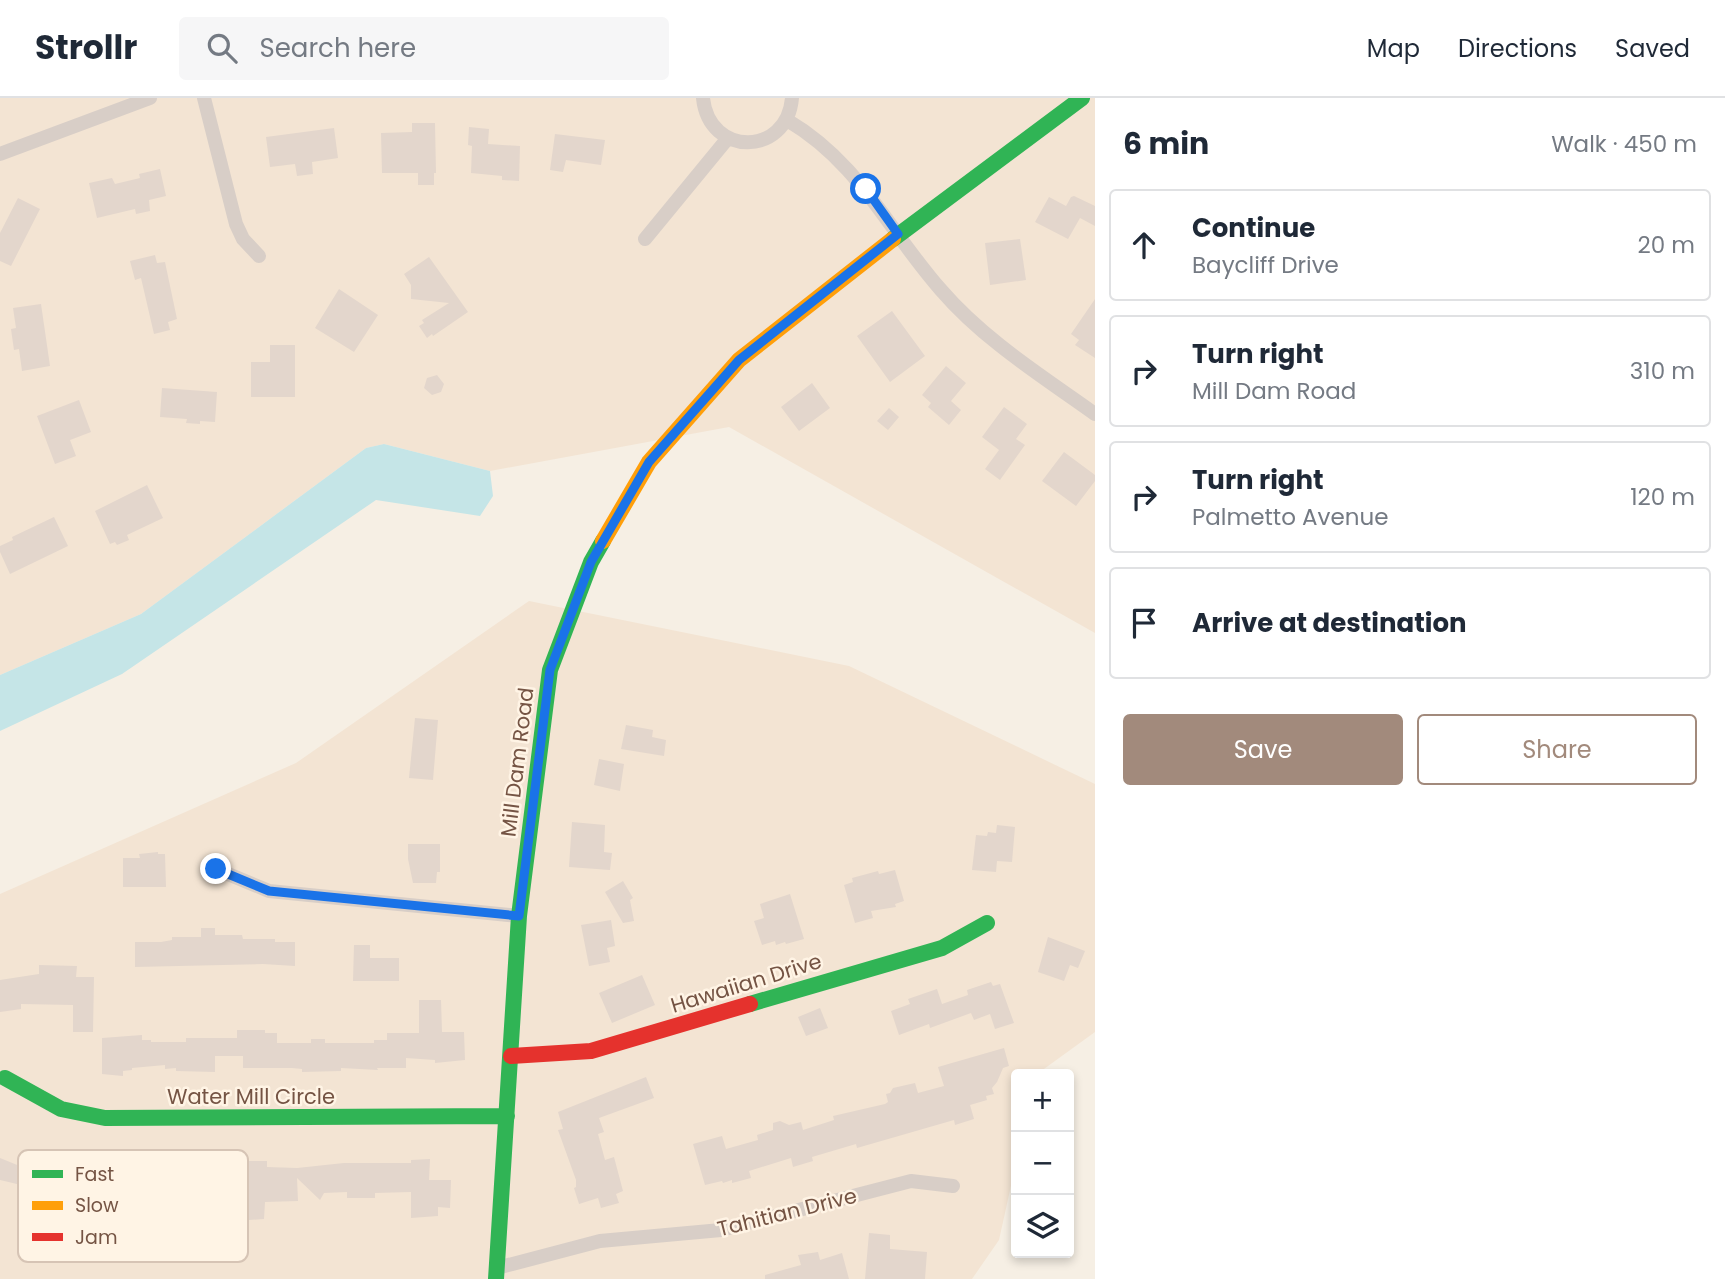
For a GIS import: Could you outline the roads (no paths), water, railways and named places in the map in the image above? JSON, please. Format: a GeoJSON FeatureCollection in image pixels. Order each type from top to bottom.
{"type":"FeatureCollection","features":[{"type":"Feature","properties":{"kind":"street"},"geometry":{"type":"LineString","coordinates":[[0,154],[150,98]]}},
{"type":"Feature","properties":{"kind":"street"},"geometry":{"type":"LineString","coordinates":[[204,98],[236,225],[243,239],[259,256]]}},
{"type":"Feature","properties":{"kind":"street"},"geometry":{"type":"LineString","coordinates":[[704,98],[705,111],[710,122],[728,138],[750,143],[761,141],[780,130],[787,120],[792,98]]}},
{"type":"Feature","properties":{"kind":"street","name":"Mill Dam Road"},"geometry":{"type":"LineString","coordinates":[[496,1273],[519,916],[550,670],[591,562],[649,462],[739,360],[898,234],[1082,98]]}},
{"type":"Feature","properties":{"kind":"street"},"geometry":{"type":"LineString","coordinates":[[787,120],[835,155],[866,189],[939,288],[961,312],[987,335],[1095,414]]}},
{"type":"Feature","properties":{"kind":"street"},"geometry":{"type":"LineString","coordinates":[[645,239],[728,138]]}},
{"type":"Feature","properties":{"kind":"street"},"geometry":{"type":"LineString","coordinates":[[216,869],[269,891],[519,916]]}},
{"type":"Feature","properties":{"kind":"street","name":"Hawaiian Drive"},"geometry":{"type":"LineString","coordinates":[[511,1056],[591,1051],[942,948],[987,923]]}},
{"type":"Feature","properties":{"kind":"street","name":"Water Mill Circle"},"geometry":{"type":"LineString","coordinates":[[5,1078],[61,1109],[106,1118],[507,1116]]}},
{"type":"Feature","properties":{"kind":"street","name":"Tahitian Drive"},"geometry":{"type":"LineString","coordinates":[[496,1273],[600,1241],[721,1230],[911,1181],[953,1186]]}},
{"type":"Feature","properties":{"kind":"water"},"geometry":{"type":"Polygon","coordinates":[[[384,444],[490,471],[493,496],[480,516],[376,500],[122,674],[0,731],[0,675],[141,614],[366,448],[384,444]]]}}]}
